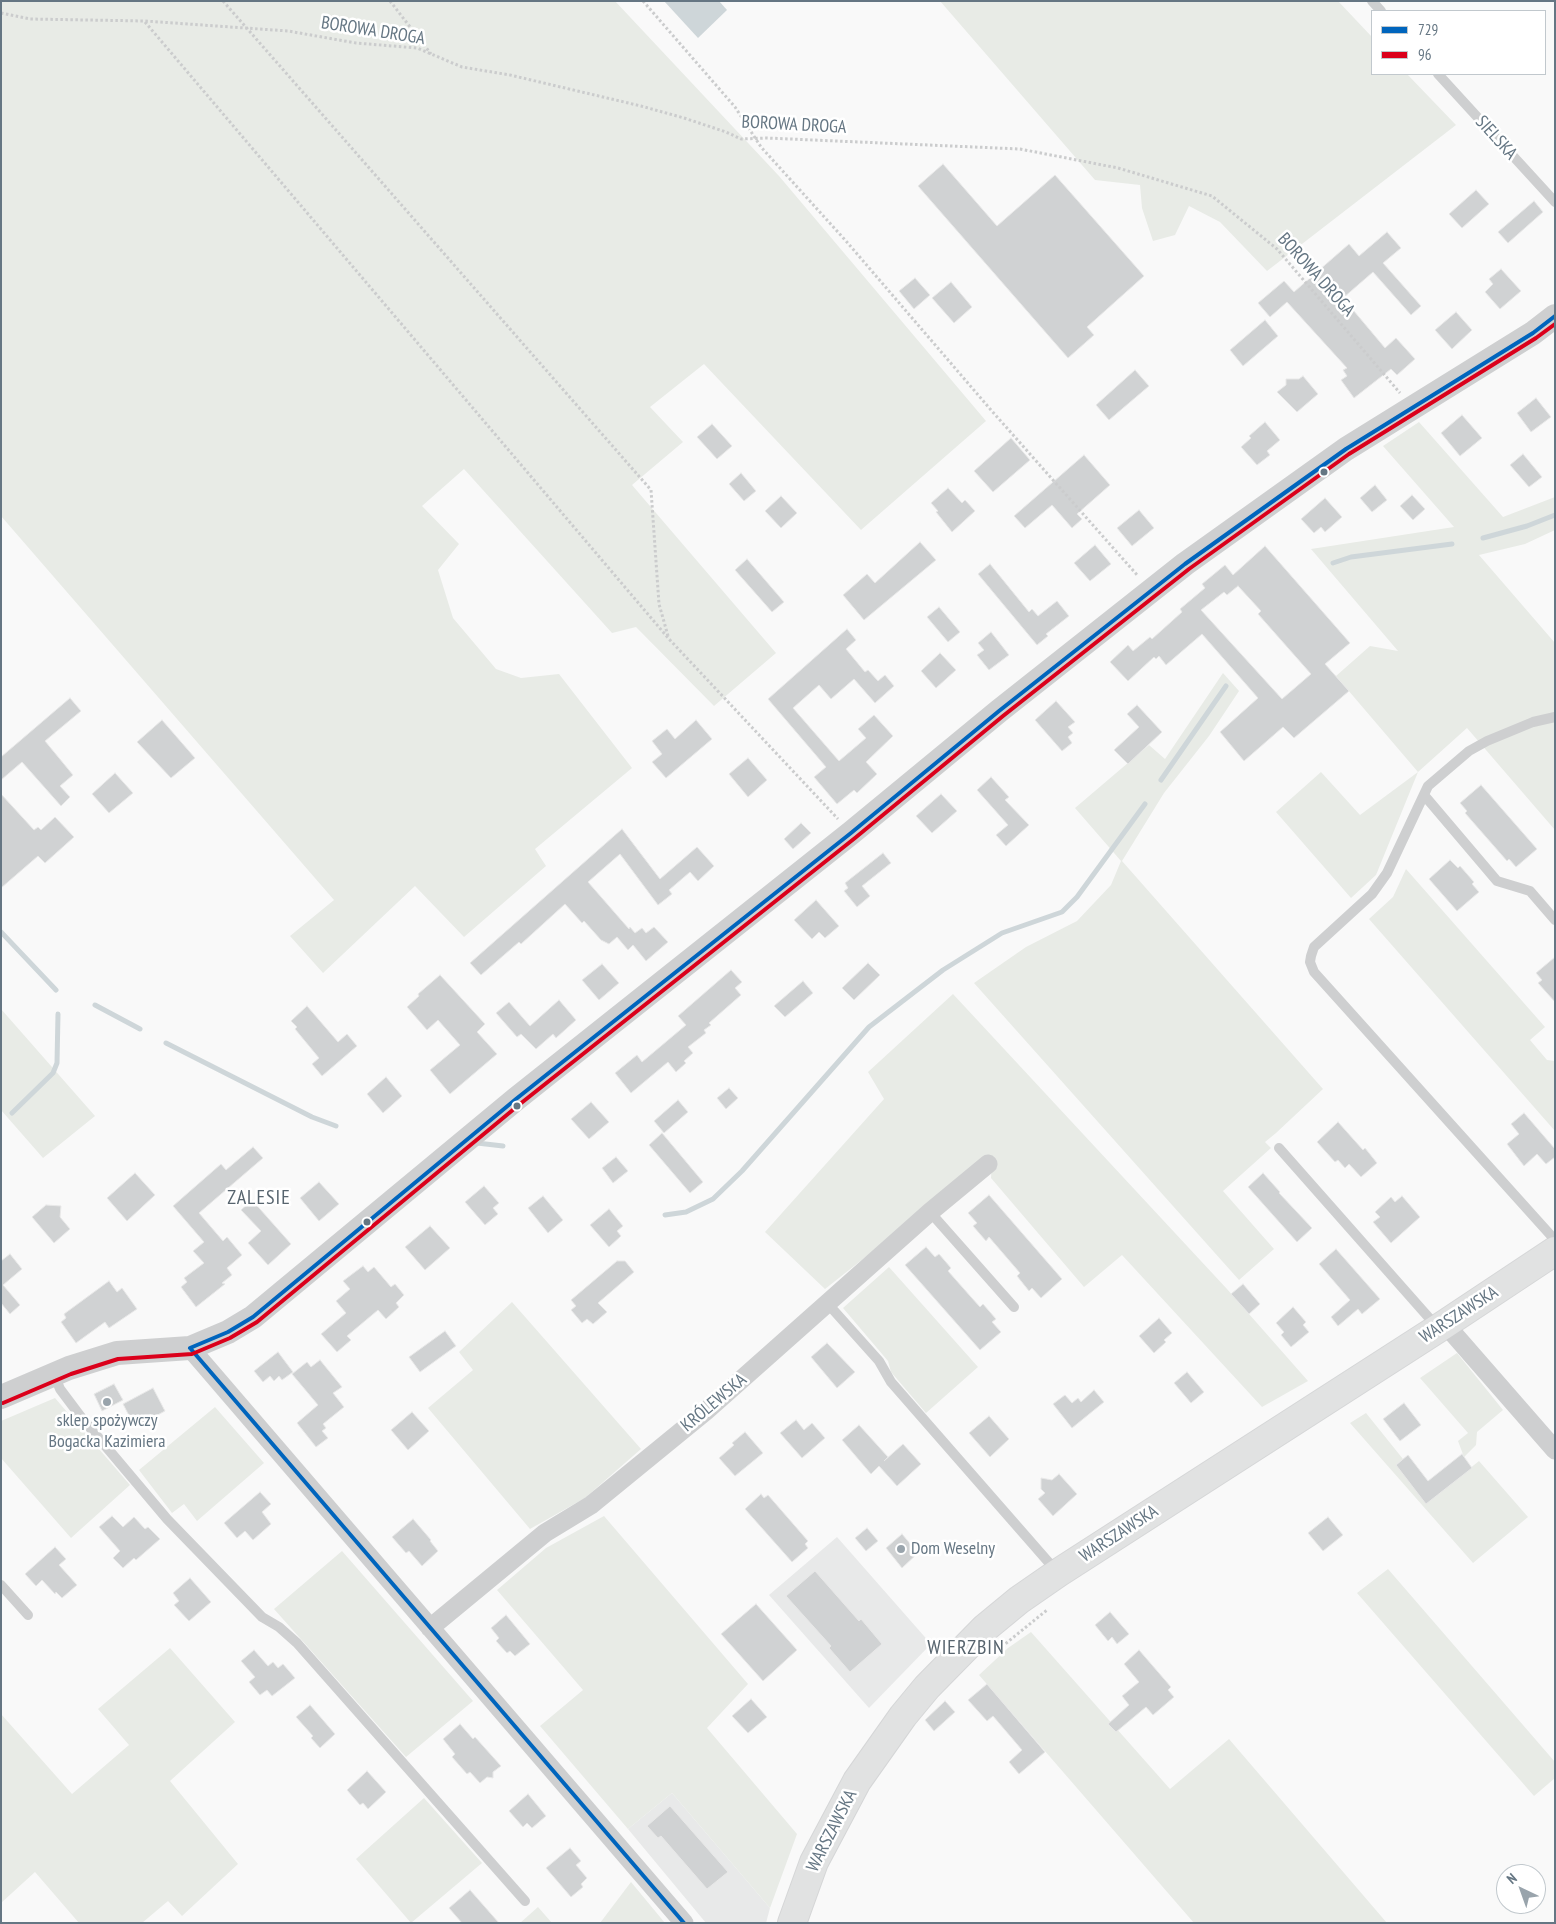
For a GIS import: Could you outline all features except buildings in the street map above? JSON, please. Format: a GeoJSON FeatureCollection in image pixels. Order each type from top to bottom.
{"type":"FeatureCollection","features":[{"type":"Feature","properties":{"kind":"main road","name":"WARSZAWSKA"},"geometry":{"type":"LineString","coordinates":[[792,1923],[814,1862],[857,1782],[903,1716],[927,1687],[985,1628],[1019,1600],[1058,1574],[1442,1327],[1555,1251]]}},
{"type":"Feature","properties":{"kind":"street"},"geometry":{"type":"LineString","coordinates":[[1,1397],[69,1368],[117,1353],[190,1348],[228,1332],[253,1317],[516,1098],[852,833],[999,711],[1154,589],[1249,518],[1346,450],[1533,333],[1555,316]]}},
{"type":"Feature","properties":{"kind":"street","name":"KRÓLEWSKA"},"geometry":{"type":"LineString","coordinates":[[430,1628],[545,1533],[591,1505],[706,1411],[930,1212],[988,1164]]}},
{"type":"Feature","properties":{"kind":"street"},"geometry":{"type":"LineString","coordinates":[[1442,1327],[1555,1450]]}},
{"type":"Feature","properties":{"kind":"street"},"geometry":{"type":"LineString","coordinates":[[190,1348],[684,1923]]}},
{"type":"Feature","properties":{"kind":"lane","name":"SIELSKA"},"geometry":{"type":"LineString","coordinates":[[1439,75],[1555,202]]}},
{"type":"Feature","properties":{"kind":"lane"},"geometry":{"type":"LineString","coordinates":[[1555,717],[1533,722],[1488,740],[1469,751],[1428,786],[1387,874],[1372,894],[1314,948],[1310,962],[1314,972],[1555,1240]]}},
{"type":"Feature","properties":{"kind":"lane"},"geometry":{"type":"LineString","coordinates":[[1424,795],[1497,881],[1530,892],[1555,920]]}},
{"type":"Feature","properties":{"kind":"lane"},"geometry":{"type":"LineString","coordinates":[[1279,1148],[1442,1327]]}},
{"type":"Feature","properties":{"kind":"lane"},"geometry":{"type":"LineString","coordinates":[[930,1212],[1014,1306]]}},
{"type":"Feature","properties":{"kind":"lane"},"geometry":{"type":"LineString","coordinates":[[828,1304],[879,1361],[891,1382],[1058,1574]]}},
{"type":"Feature","properties":{"kind":"lane"},"geometry":{"type":"LineString","coordinates":[[54,1374],[60,1389],[81,1417],[167,1518],[262,1617],[279,1627],[297,1643],[525,1901]]}},
{"type":"Feature","properties":{"kind":"lane"},"geometry":{"type":"LineString","coordinates":[[1,1585],[28,1615]]}},
{"type":"Feature","properties":{"kind":"path"},"geometry":{"type":"LineString","coordinates":[[224,1],[651,490],[659,604],[669,639]]}},
{"type":"Feature","properties":{"kind":"path"},"geometry":{"type":"LineString","coordinates":[[390,1],[431,54]]}},
{"type":"Feature","properties":{"kind":"path"},"geometry":{"type":"LineString","coordinates":[[642,1],[735,107],[760,147],[846,241],[991,410],[1140,578],[1154,589]]}},
{"type":"Feature","properties":{"kind":"path","name":"BOROWA DROGA"},"geometry":{"type":"LineString","coordinates":[[1,13],[30,19],[145,21],[288,31],[356,43],[416,48],[462,67],[510,75],[641,106],[684,118],[741,139],[767,138],[1020,148],[1118,168],[1212,196],[1277,249],[1412,407]]}},
{"type":"Feature","properties":{"kind":"path"},"geometry":{"type":"LineString","coordinates":[[145,21],[669,639],[852,833]]}},
{"type":"Feature","properties":{"kind":"path"},"geometry":{"type":"LineString","coordinates":[[989,1657],[1048,1609]]}},
{"type":"Feature","properties":{"kind":"shaded area"},"geometry":{"type":"Polygon","coordinates":[[[1,1],[615,1],[779,176],[986,421],[861,530],[704,364],[650,407],[683,442],[632,485],[776,653],[714,706],[636,627],[612,633],[464,469],[422,506],[459,544],[438,570],[453,618],[496,669],[521,678],[559,674],[632,768],[535,849],[546,866],[464,937],[415,886],[323,973],[290,936],[334,900],[1,516],[1,1]]]}},
{"type":"Feature","properties":{"kind":"shaded area"},"geometry":{"type":"Polygon","coordinates":[[[664,1],[719,1],[727,10],[698,38],[664,1]]]}},
{"type":"Feature","properties":{"kind":"shaded area"},"geometry":{"type":"Polygon","coordinates":[[[940,1],[1338,1],[1371,36],[1371,75],[1408,75],[1456,125],[1267,271],[1220,222],[1189,206],[1175,235],[1153,241],[1142,208],[1140,185],[1095,180],[940,1]]]}},
{"type":"Feature","properties":{"kind":"shaded area"},"geometry":{"type":"Polygon","coordinates":[[[1419,422],[1503,517],[1555,497],[1555,530],[1525,544],[1479,555],[1555,643],[1555,830],[1467,728],[1418,772],[1336,676],[1370,646],[1398,651],[1311,549],[1454,527],[1383,446],[1419,422]]]}},
{"type":"Feature","properties":{"kind":"shaded area"},"geometry":{"type":"Polygon","coordinates":[[[1223,673],[1239,691],[1209,736],[1164,793],[1122,861],[1323,1089],[1265,1142],[1271,1148],[1223,1191],[1274,1249],[1239,1280],[974,983],[1026,947],[1077,921],[1111,885],[1121,861],[1075,808],[1149,745],[1165,759],[1223,673]]]}},
{"type":"Feature","properties":{"kind":"shaded area"},"geometry":{"type":"Polygon","coordinates":[[[1321,772],[1360,815],[1418,772],[1376,875],[1351,898],[1276,812],[1321,772]]]}},
{"type":"Feature","properties":{"kind":"shaded area"},"geometry":{"type":"Polygon","coordinates":[[[1406,869],[1545,1027],[1530,1040],[1547,1060],[1555,1061],[1555,1131],[1369,919],[1393,897],[1406,869]]]}},
{"type":"Feature","properties":{"kind":"shaded area"},"geometry":{"type":"Polygon","coordinates":[[[953,994],[1227,1289],[1308,1381],[1262,1407],[1122,1255],[1084,1287],[991,1178],[992,1157],[825,1289],[765,1232],[884,1099],[868,1072],[953,994]]]}},
{"type":"Feature","properties":{"kind":"shaded area"},"geometry":{"type":"Polygon","coordinates":[[[1,1009],[95,1116],[43,1158],[1,1110],[1,1009]]]}},
{"type":"Feature","properties":{"kind":"shaded area"},"geometry":{"type":"Polygon","coordinates":[[[889,1267],[978,1367],[926,1413],[891,1372],[888,1361],[843,1308],[889,1267]]]}},
{"type":"Feature","properties":{"kind":"shaded area"},"geometry":{"type":"Polygon","coordinates":[[[512,1302],[641,1449],[585,1498],[530,1529],[428,1408],[473,1370],[459,1352],[512,1302]]]}},
{"type":"Feature","properties":{"kind":"shaded area"},"geometry":{"type":"Polygon","coordinates":[[[1457,1353],[1503,1410],[1477,1432],[1476,1445],[1464,1457],[1458,1441],[1468,1433],[1420,1378],[1457,1353]]]}},
{"type":"Feature","properties":{"kind":"shaded area"},"geometry":{"type":"Polygon","coordinates":[[[55,1398],[130,1485],[71,1538],[1,1458],[1,1421],[55,1398]]]}},
{"type":"Feature","properties":{"kind":"shaded area"},"geometry":{"type":"Polygon","coordinates":[[[215,1407],[264,1463],[197,1521],[184,1504],[172,1513],[139,1470],[215,1407]]]}},
{"type":"Feature","properties":{"kind":"shaded area"},"geometry":{"type":"Polygon","coordinates":[[[1366,1413],[1403,1459],[1396,1465],[1438,1494],[1479,1461],[1528,1517],[1473,1563],[1350,1423],[1366,1413]]]}},
{"type":"Feature","properties":{"kind":"shaded area"},"geometry":{"type":"Polygon","coordinates":[[[604,1516],[748,1684],[707,1728],[797,1834],[770,1908],[672,1793],[628,1829],[540,1726],[583,1690],[497,1590],[546,1548],[604,1516]]]}},
{"type":"Feature","properties":{"kind":"shaded area"},"geometry":{"type":"Polygon","coordinates":[[[837,1537],[931,1644],[869,1708],[769,1595],[837,1537]]]}},
{"type":"Feature","properties":{"kind":"shaded area"},"geometry":{"type":"Polygon","coordinates":[[[342,1551],[473,1701],[406,1757],[274,1609],[342,1551]]]}},
{"type":"Feature","properties":{"kind":"shaded area"},"geometry":{"type":"Polygon","coordinates":[[[1388,1569],[1555,1762],[1555,1778],[1534,1796],[1357,1593],[1388,1569]]]}},
{"type":"Feature","properties":{"kind":"shaded area"},"geometry":{"type":"Polygon","coordinates":[[[1031,1632],[1170,1789],[1229,1739],[1387,1923],[1194,1923],[979,1675],[1008,1648],[1031,1632]]]}},
{"type":"Feature","properties":{"kind":"shaded area"},"geometry":{"type":"Polygon","coordinates":[[[170,1648],[235,1722],[170,1781],[238,1864],[182,1916],[168,1901],[142,1923],[79,1923],[35,1872],[1,1903],[1,1714],[72,1794],[129,1745],[98,1709],[170,1648]]]}},
{"type":"Feature","properties":{"kind":"shaded area"},"geometry":{"type":"Polygon","coordinates":[[[672,1793],[770,1908],[766,1923],[706,1923],[628,1829],[672,1793]]]}},
{"type":"Feature","properties":{"kind":"shaded area"},"geometry":{"type":"Polygon","coordinates":[[[424,1798],[482,1863],[411,1923],[356,1859],[424,1798]]]}},
{"type":"Feature","properties":{"kind":"shaded area"},"geometry":{"type":"Polygon","coordinates":[[[631,1882],[665,1923],[600,1923],[631,1882]]]}},
{"type":"Feature","properties":{"kind":"shaded area"},"geometry":{"type":"Polygon","coordinates":[[[538,1907],[552,1923],[520,1923],[538,1907]]]}},
{"type":"Feature","properties":{"kind":"waterway"},"geometry":{"type":"LineString","coordinates":[[1483,538],[1527,526],[1555,515]]}},
{"type":"Feature","properties":{"kind":"waterway"},"geometry":{"type":"LineString","coordinates":[[1333,563],[1351,557],[1452,544]]}},
{"type":"Feature","properties":{"kind":"waterway"},"geometry":{"type":"LineString","coordinates":[[1161,780],[1226,686]]}},
{"type":"Feature","properties":{"kind":"waterway"},"geometry":{"type":"LineString","coordinates":[[665,1215],[686,1212],[713,1199],[742,1171],[869,1027],[943,970],[1002,933],[1062,912],[1077,897],[1145,804]]}},
{"type":"Feature","properties":{"kind":"waterway"},"geometry":{"type":"LineString","coordinates":[[1,932],[56,990]]}},
{"type":"Feature","properties":{"kind":"waterway"},"geometry":{"type":"LineString","coordinates":[[95,1005],[140,1029]]}},
{"type":"Feature","properties":{"kind":"waterway"},"geometry":{"type":"LineString","coordinates":[[12,1113],[53,1073],[57,1063],[58,1014]]}},
{"type":"Feature","properties":{"kind":"waterway"},"geometry":{"type":"LineString","coordinates":[[166,1043],[312,1117],[336,1126]]}},
{"type":"Feature","properties":{"kind":"waterway"},"geometry":{"type":"LineString","coordinates":[[477,1143],[503,1146]]}},
{"type":"Feature","properties":{"kind":"transit line","name":"729"},"geometry":{"type":"LineString","coordinates":[[190,1348],[228,1332],[253,1317],[516,1099],[1185,564],[1346,449],[1533,333],[1555,316]]}},
{"type":"Feature","properties":{"kind":"transit line","name":"96"},"geometry":{"type":"LineString","coordinates":[[3,1403],[71,1374],[118,1359],[192,1354],[230,1338],[257,1322],[520,1104],[1189,569],[1349,454],[1536,338],[1555,324]]}},
{"type":"Feature","properties":{"kind":"transit line","name":"729"},"geometry":{"type":"LineString","coordinates":[[190,1348],[684,1923]]}},
{"type":"Feature","properties":{"kind":"place","name":"sklep spożywczy Bogacka Kazimiera"},"geometry":{"type":"Point","coordinates":[107,1402]}},
{"type":"Feature","properties":{"kind":"place","name":"Dom Weselny"},"geometry":{"type":"Point","coordinates":[901,1549]}},
{"type":"Feature","properties":{"kind":"district","name":"ZALESIE"},"geometry":{"type":"Point","coordinates":[259,1198]}},
{"type":"Feature","properties":{"kind":"district","name":"WIERZBIN"},"geometry":{"type":"Point","coordinates":[966,1648]}}]}
